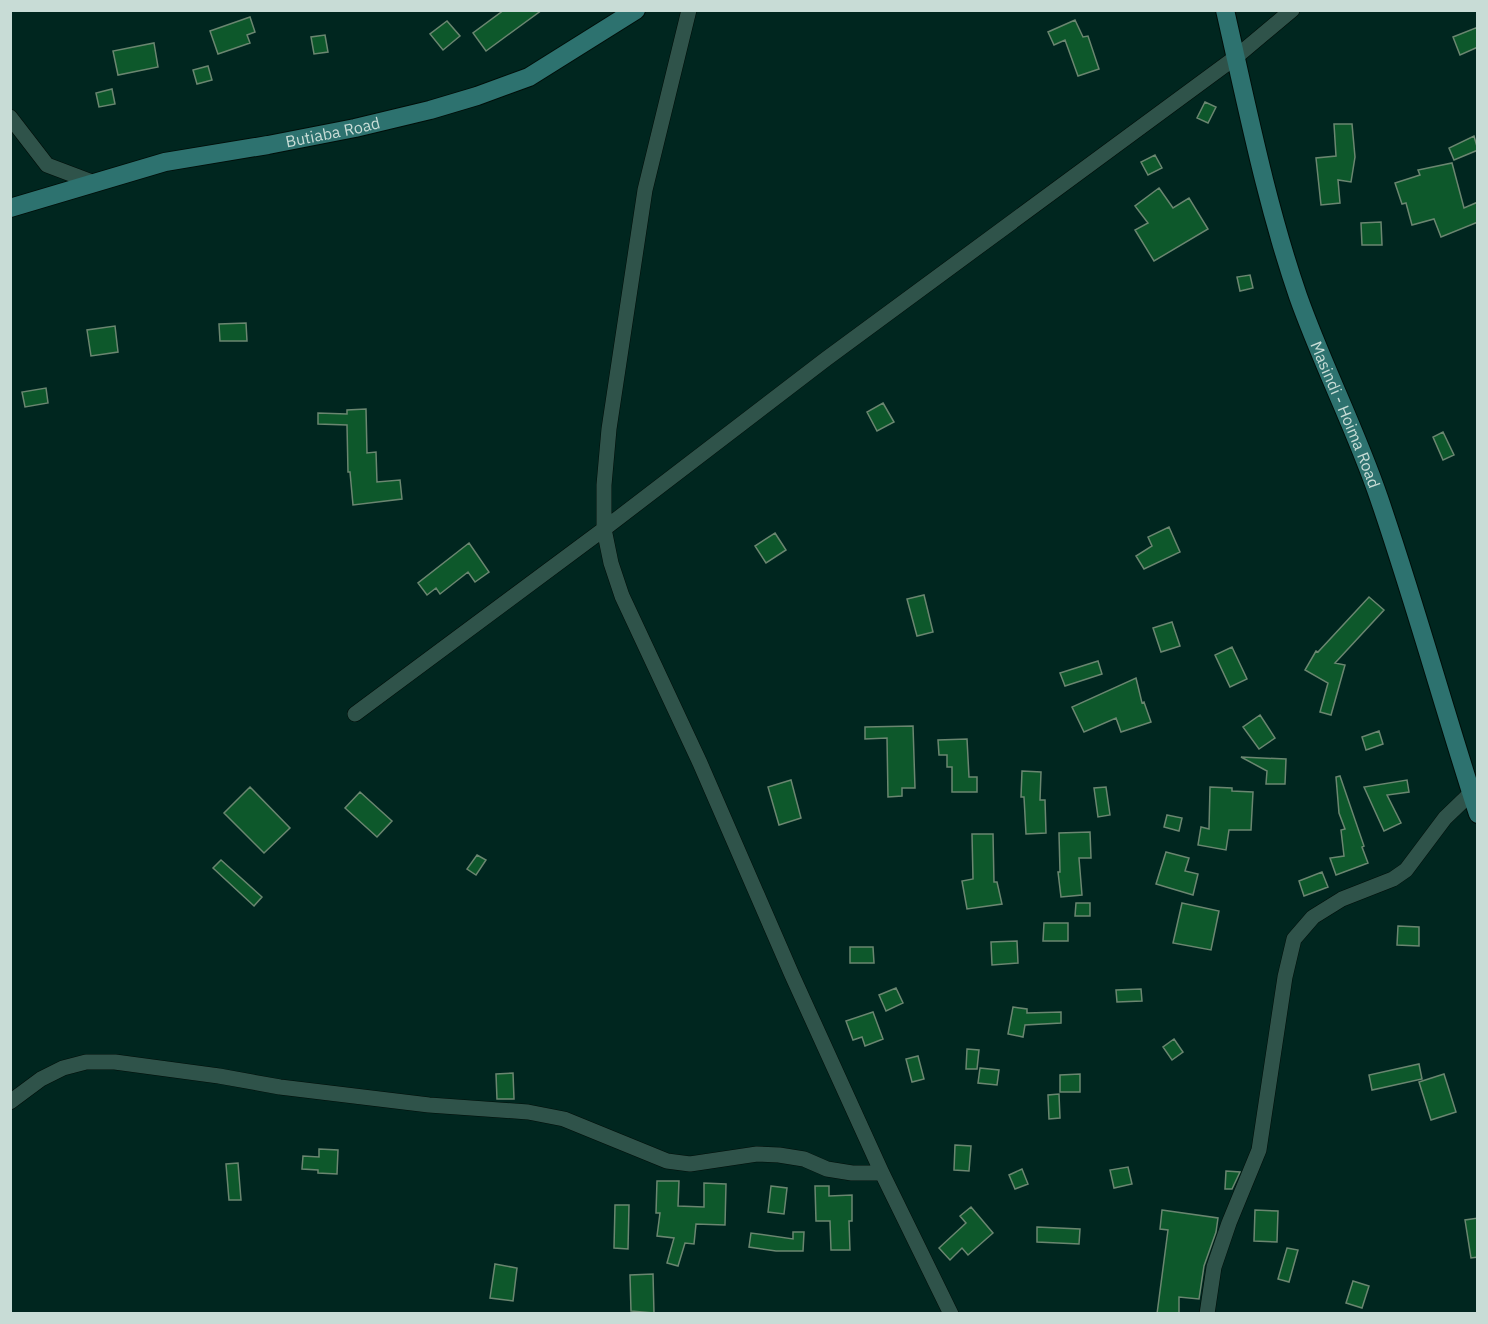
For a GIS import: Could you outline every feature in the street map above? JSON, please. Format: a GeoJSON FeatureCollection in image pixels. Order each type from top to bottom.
{"type":"FeatureCollection","features":[{"type":"Feature","properties":{"kind":"main road","name":"Butiaba Road"},"geometry":{"type":"LineString","coordinates":[[10,208],[165,162],[268,145],[430,111],[529,77],[636,10]]}},
{"type":"Feature","properties":{"kind":"main road","name":"Masindi - Hoima Road"},"geometry":{"type":"LineString","coordinates":[[1225,10],[1278,232],[1302,307],[1378,495],[1412,596],[1449,727],[1478,814]]}},
{"type":"Feature","properties":{"kind":"street"},"geometry":{"type":"LineString","coordinates":[[689,10],[644,201],[609,429],[603,485],[604,529],[611,563],[622,596],[700,763],[792,975],[882,1173],[951,1314]]}},
{"type":"Feature","properties":{"kind":"street"},"geometry":{"type":"LineString","coordinates":[[355,714],[604,529],[826,359],[1236,57],[1292,10]]}},
{"type":"Feature","properties":{"kind":"street"},"geometry":{"type":"LineString","coordinates":[[10,117],[47,165],[92,182]]}},
{"type":"Feature","properties":{"kind":"street"},"geometry":{"type":"LineString","coordinates":[[1207,1314],[1214,1267],[1259,1150],[1285,977],[1294,939],[1313,917],[1342,899],[1393,879],[1406,870],[1445,818],[1471,793]]}},
{"type":"Feature","properties":{"kind":"street"},"geometry":{"type":"LineString","coordinates":[[10,1102],[41,1079],[63,1068],[86,1062],[115,1062],[348,1096],[528,1112],[564,1119],[658,1157],[690,1164],[758,1154],[804,1159],[835,1170],[852,1173],[882,1173]]}},
{"type":"Feature","properties":{"kind":"building"},"geometry":{"type":"Polygon","coordinates":[[[504,10],[542,10],[486,51],[473,33],[504,10]]]}},
{"type":"Feature","properties":{"kind":"building"},"geometry":{"type":"Polygon","coordinates":[[[250,17],[255,32],[247,35],[250,43],[218,54],[210,31],[250,17]]]}},
{"type":"Feature","properties":{"kind":"building"},"geometry":{"type":"Polygon","coordinates":[[[1075,20],[1083,37],[1088,36],[1099,69],[1078,76],[1065,40],[1054,45],[1048,32],[1075,20]]]}},
{"type":"Feature","properties":{"kind":"building"},"geometry":{"type":"Polygon","coordinates":[[[447,21],[460,36],[443,50],[430,34],[447,21]]]}},
{"type":"Feature","properties":{"kind":"building"},"geometry":{"type":"Polygon","coordinates":[[[1478,27],[1478,47],[1460,55],[1453,37],[1478,27]]]}},
{"type":"Feature","properties":{"kind":"building"},"geometry":{"type":"Polygon","coordinates":[[[325,35],[328,52],[314,54],[311,37],[325,35]]]}},
{"type":"Feature","properties":{"kind":"building"},"geometry":{"type":"Polygon","coordinates":[[[154,43],[158,67],[118,75],[113,51],[154,43]]]}},
{"type":"Feature","properties":{"kind":"building"},"geometry":{"type":"Polygon","coordinates":[[[208,66],[212,80],[197,84],[193,70],[208,66]]]}},
{"type":"Feature","properties":{"kind":"building"},"geometry":{"type":"Polygon","coordinates":[[[112,89],[115,104],[99,107],[96,93],[112,89]]]}},
{"type":"Feature","properties":{"kind":"building"},"geometry":{"type":"Polygon","coordinates":[[[1205,102],[1216,107],[1208,123],[1197,118],[1205,102]]]}},
{"type":"Feature","properties":{"kind":"building"},"geometry":{"type":"Polygon","coordinates":[[[1334,124],[1352,124],[1355,157],[1351,182],[1338,180],[1340,203],[1321,205],[1316,158],[1336,156],[1334,124]]]}},
{"type":"Feature","properties":{"kind":"building"},"geometry":{"type":"Polygon","coordinates":[[[1474,136],[1478,150],[1454,160],[1449,148],[1474,136]]]}},
{"type":"Feature","properties":{"kind":"building"},"geometry":{"type":"Polygon","coordinates":[[[1155,155],[1162,168],[1148,175],[1141,162],[1155,155]]]}},
{"type":"Feature","properties":{"kind":"building"},"geometry":{"type":"Polygon","coordinates":[[[1452,163],[1464,208],[1478,202],[1478,222],[1441,237],[1434,219],[1412,225],[1406,203],[1402,204],[1395,183],[1420,175],[1418,170],[1452,163]]]}},
{"type":"Feature","properties":{"kind":"building"},"geometry":{"type":"Polygon","coordinates":[[[1159,188],[1173,208],[1189,198],[1208,229],[1154,261],[1135,230],[1148,223],[1135,206],[1159,188]]]}},
{"type":"Feature","properties":{"kind":"building"},"geometry":{"type":"Polygon","coordinates":[[[1381,222],[1382,245],[1362,245],[1361,223],[1381,222]]]}},
{"type":"Feature","properties":{"kind":"building"},"geometry":{"type":"Polygon","coordinates":[[[1250,275],[1253,288],[1240,291],[1237,277],[1250,275]]]}},
{"type":"Feature","properties":{"kind":"building"},"geometry":{"type":"Polygon","coordinates":[[[246,323],[247,341],[220,341],[219,324],[246,323]]]}},
{"type":"Feature","properties":{"kind":"building"},"geometry":{"type":"Polygon","coordinates":[[[115,326],[118,352],[91,356],[87,330],[115,326]]]}},
{"type":"Feature","properties":{"kind":"building"},"geometry":{"type":"Polygon","coordinates":[[[46,388],[48,403],[25,407],[22,392],[46,388]]]}},
{"type":"Feature","properties":{"kind":"building"},"geometry":{"type":"Polygon","coordinates":[[[883,403],[894,422],[877,431],[867,412],[883,403]]]}},
{"type":"Feature","properties":{"kind":"building"},"geometry":{"type":"Polygon","coordinates":[[[366,409],[367,453],[376,452],[377,482],[400,480],[402,499],[353,505],[350,472],[348,472],[347,425],[318,424],[318,413],[347,414],[347,410],[366,409]]]}},
{"type":"Feature","properties":{"kind":"building"},"geometry":{"type":"Polygon","coordinates":[[[1443,432],[1454,455],[1443,460],[1433,437],[1443,432]]]}},
{"type":"Feature","properties":{"kind":"building"},"geometry":{"type":"Polygon","coordinates":[[[1169,527],[1180,552],[1144,569],[1136,556],[1152,546],[1148,537],[1169,527]]]}},
{"type":"Feature","properties":{"kind":"building"},"geometry":{"type":"Polygon","coordinates":[[[775,533],[786,550],[766,563],[755,546],[775,533]]]}},
{"type":"Feature","properties":{"kind":"building"},"geometry":{"type":"Polygon","coordinates":[[[469,543],[489,572],[475,582],[468,572],[440,594],[436,588],[427,595],[418,583],[469,543]]]}},
{"type":"Feature","properties":{"kind":"building"},"geometry":{"type":"Polygon","coordinates":[[[924,595],[933,632],[917,636],[907,599],[924,595]]]}},
{"type":"Feature","properties":{"kind":"building"},"geometry":{"type":"Polygon","coordinates":[[[1369,597],[1384,610],[1335,663],[1345,665],[1331,715],[1320,712],[1328,683],[1305,670],[1316,651],[1318,652],[1369,597]]]}},
{"type":"Feature","properties":{"kind":"building"},"geometry":{"type":"Polygon","coordinates":[[[1172,622],[1180,646],[1161,652],[1153,628],[1172,622]]]}},
{"type":"Feature","properties":{"kind":"building"},"geometry":{"type":"Polygon","coordinates":[[[1232,647],[1247,679],[1230,687],[1215,655],[1232,647]]]}},
{"type":"Feature","properties":{"kind":"building"},"geometry":{"type":"Polygon","coordinates":[[[1098,661],[1102,674],[1065,686],[1060,673],[1098,661]]]}},
{"type":"Feature","properties":{"kind":"building"},"geometry":{"type":"Polygon","coordinates":[[[1136,678],[1142,703],[1144,702],[1151,722],[1121,732],[1116,718],[1084,732],[1072,707],[1136,678]]]}},
{"type":"Feature","properties":{"kind":"building"},"geometry":{"type":"Polygon","coordinates":[[[1260,715],[1275,738],[1259,749],[1243,727],[1260,715]]]}},
{"type":"Feature","properties":{"kind":"building"},"geometry":{"type":"Polygon","coordinates":[[[913,726],[915,788],[902,788],[902,796],[888,797],[887,738],[865,739],[865,727],[913,726]]]}},
{"type":"Feature","properties":{"kind":"building"},"geometry":{"type":"Polygon","coordinates":[[[1379,731],[1383,744],[1366,750],[1362,737],[1379,731]]]}},
{"type":"Feature","properties":{"kind":"building"},"geometry":{"type":"Polygon","coordinates":[[[967,739],[969,777],[977,777],[977,792],[952,792],[952,767],[947,767],[947,755],[939,755],[938,740],[967,739]]]}},
{"type":"Feature","properties":{"kind":"building"},"geometry":{"type":"Polygon","coordinates":[[[1241,757],[1286,759],[1285,784],[1266,784],[1267,771],[1241,757]]]}},
{"type":"Feature","properties":{"kind":"building"},"geometry":{"type":"Polygon","coordinates":[[[1022,771],[1041,772],[1040,800],[1045,800],[1046,833],[1026,834],[1024,797],[1021,797],[1022,771]]]}},
{"type":"Feature","properties":{"kind":"building"},"geometry":{"type":"Polygon","coordinates":[[[1340,776],[1368,863],[1336,875],[1330,858],[1344,856],[1341,830],[1345,829],[1339,813],[1336,777],[1340,776]]]}},
{"type":"Feature","properties":{"kind":"building"},"geometry":{"type":"Polygon","coordinates":[[[791,780],[801,818],[779,825],[768,787],[791,780]]]}},
{"type":"Feature","properties":{"kind":"building"},"geometry":{"type":"Polygon","coordinates":[[[1407,780],[1409,792],[1387,795],[1401,823],[1384,831],[1364,787],[1407,780]]]}},
{"type":"Feature","properties":{"kind":"building"},"geometry":{"type":"Polygon","coordinates":[[[250,787],[290,828],[264,853],[224,813],[250,787]]]}},
{"type":"Feature","properties":{"kind":"building"},"geometry":{"type":"Polygon","coordinates":[[[1106,787],[1110,815],[1098,817],[1094,788],[1106,787]]]}},
{"type":"Feature","properties":{"kind":"building"},"geometry":{"type":"Polygon","coordinates":[[[1210,787],[1253,792],[1251,830],[1229,830],[1226,850],[1198,845],[1201,827],[1209,829],[1210,787]]]}},
{"type":"Feature","properties":{"kind":"building"},"geometry":{"type":"Polygon","coordinates":[[[360,792],[392,821],[377,837],[345,808],[360,792]]]}},
{"type":"Feature","properties":{"kind":"building"},"geometry":{"type":"Polygon","coordinates":[[[1167,815],[1182,818],[1179,831],[1164,827],[1167,815]]]}},
{"type":"Feature","properties":{"kind":"building"},"geometry":{"type":"Polygon","coordinates":[[[1090,832],[1091,858],[1079,858],[1082,895],[1061,897],[1058,872],[1060,872],[1059,833],[1090,832]]]}},
{"type":"Feature","properties":{"kind":"building"},"geometry":{"type":"Polygon","coordinates":[[[972,834],[993,834],[994,882],[997,882],[1002,904],[967,909],[962,881],[973,879],[972,834]]]}},
{"type":"Feature","properties":{"kind":"building"},"geometry":{"type":"Polygon","coordinates":[[[1166,852],[1189,858],[1185,871],[1198,874],[1193,895],[1156,884],[1166,852]]]}},
{"type":"Feature","properties":{"kind":"building"},"geometry":{"type":"Polygon","coordinates":[[[477,855],[486,860],[476,875],[467,869],[477,855]]]}},
{"type":"Feature","properties":{"kind":"building"},"geometry":{"type":"Polygon","coordinates":[[[221,860],[262,897],[254,906],[213,868],[221,860]]]}},
{"type":"Feature","properties":{"kind":"building"},"geometry":{"type":"Polygon","coordinates":[[[1322,872],[1328,887],[1304,896],[1299,881],[1322,872]]]}},
{"type":"Feature","properties":{"kind":"building"},"geometry":{"type":"Polygon","coordinates":[[[1076,903],[1090,903],[1090,916],[1075,916],[1076,903]]]}},
{"type":"Feature","properties":{"kind":"building"},"geometry":{"type":"Polygon","coordinates":[[[1182,903],[1219,911],[1211,950],[1173,943],[1182,903]]]}},
{"type":"Feature","properties":{"kind":"building"},"geometry":{"type":"Polygon","coordinates":[[[1044,923],[1068,923],[1068,941],[1043,941],[1044,923]]]}},
{"type":"Feature","properties":{"kind":"building"},"geometry":{"type":"Polygon","coordinates":[[[1398,926],[1419,927],[1419,946],[1397,945],[1398,926]]]}},
{"type":"Feature","properties":{"kind":"building"},"geometry":{"type":"Polygon","coordinates":[[[1017,941],[1018,963],[992,965],[991,942],[1017,941]]]}},
{"type":"Feature","properties":{"kind":"building"},"geometry":{"type":"Polygon","coordinates":[[[850,947],[873,947],[874,963],[850,963],[850,947]]]}},
{"type":"Feature","properties":{"kind":"building"},"geometry":{"type":"Polygon","coordinates":[[[896,988],[903,1003],[886,1011],[879,995],[896,988]]]}},
{"type":"Feature","properties":{"kind":"building"},"geometry":{"type":"Polygon","coordinates":[[[1141,989],[1142,1001],[1117,1002],[1116,990],[1141,989]]]}},
{"type":"Feature","properties":{"kind":"building"},"geometry":{"type":"Polygon","coordinates":[[[1013,1007],[1027,1009],[1027,1013],[1061,1012],[1061,1023],[1025,1025],[1023,1037],[1008,1034],[1013,1007]]]}},
{"type":"Feature","properties":{"kind":"building"},"geometry":{"type":"Polygon","coordinates":[[[873,1012],[883,1039],[865,1046],[862,1037],[853,1040],[846,1021],[873,1012]]]}},
{"type":"Feature","properties":{"kind":"building"},"geometry":{"type":"Polygon","coordinates":[[[1174,1039],[1183,1052],[1172,1060],[1163,1047],[1174,1039]]]}},
{"type":"Feature","properties":{"kind":"building"},"geometry":{"type":"Polygon","coordinates":[[[967,1049],[979,1050],[977,1069],[966,1069],[967,1049]]]}},
{"type":"Feature","properties":{"kind":"building"},"geometry":{"type":"Polygon","coordinates":[[[918,1056],[924,1079],[912,1082],[906,1059],[918,1056]]]}},
{"type":"Feature","properties":{"kind":"building"},"geometry":{"type":"Polygon","coordinates":[[[1419,1064],[1422,1079],[1372,1090],[1369,1075],[1419,1064]]]}},
{"type":"Feature","properties":{"kind":"building"},"geometry":{"type":"Polygon","coordinates":[[[980,1068],[999,1070],[997,1085],[978,1083],[980,1068]]]}},
{"type":"Feature","properties":{"kind":"building"},"geometry":{"type":"Polygon","coordinates":[[[513,1073],[514,1099],[497,1099],[496,1074],[513,1073]]]}},
{"type":"Feature","properties":{"kind":"building"},"geometry":{"type":"Polygon","coordinates":[[[1080,1074],[1080,1092],[1060,1092],[1060,1075],[1080,1074]]]}},
{"type":"Feature","properties":{"kind":"building"},"geometry":{"type":"Polygon","coordinates":[[[1444,1074],[1456,1112],[1431,1120],[1419,1082],[1444,1074]]]}},
{"type":"Feature","properties":{"kind":"building"},"geometry":{"type":"Polygon","coordinates":[[[1059,1094],[1060,1118],[1049,1119],[1048,1095],[1059,1094]]]}},
{"type":"Feature","properties":{"kind":"building"},"geometry":{"type":"Polygon","coordinates":[[[955,1145],[971,1146],[969,1171],[954,1170],[955,1145]]]}},
{"type":"Feature","properties":{"kind":"building"},"geometry":{"type":"Polygon","coordinates":[[[319,1149],[338,1150],[337,1174],[302,1169],[303,1156],[319,1157],[319,1149]]]}},
{"type":"Feature","properties":{"kind":"building"},"geometry":{"type":"Polygon","coordinates":[[[238,1163],[241,1200],[229,1200],[226,1164],[238,1163]]]}},
{"type":"Feature","properties":{"kind":"building"},"geometry":{"type":"Polygon","coordinates":[[[1128,1167],[1132,1184],[1114,1188],[1110,1170],[1128,1167]]]}},
{"type":"Feature","properties":{"kind":"building"},"geometry":{"type":"Polygon","coordinates":[[[1022,1169],[1028,1184],[1015,1189],[1009,1175],[1022,1169]]]}},
{"type":"Feature","properties":{"kind":"building"},"geometry":{"type":"Polygon","coordinates":[[[1226,1171],[1240,1172],[1232,1189],[1225,1189],[1226,1171]]]}},
{"type":"Feature","properties":{"kind":"building"},"geometry":{"type":"Polygon","coordinates":[[[657,1181],[679,1181],[678,1206],[704,1207],[704,1183],[726,1184],[725,1225],[696,1224],[694,1244],[685,1243],[678,1266],[667,1263],[674,1238],[657,1236],[660,1213],[656,1213],[657,1181]]]}},
{"type":"Feature","properties":{"kind":"building"},"geometry":{"type":"Polygon","coordinates":[[[771,1186],[787,1188],[784,1214],[768,1212],[771,1186]]]}},
{"type":"Feature","properties":{"kind":"building"},"geometry":{"type":"Polygon","coordinates":[[[815,1186],[829,1186],[829,1196],[852,1195],[852,1221],[849,1221],[850,1250],[831,1250],[830,1221],[816,1221],[815,1186]]]}},
{"type":"Feature","properties":{"kind":"building"},"geometry":{"type":"Polygon","coordinates":[[[615,1205],[629,1205],[628,1249],[614,1248],[615,1205]]]}},
{"type":"Feature","properties":{"kind":"building"},"geometry":{"type":"Polygon","coordinates":[[[971,1207],[993,1233],[968,1255],[962,1248],[950,1260],[939,1248],[966,1223],[960,1216],[971,1207]]]}},
{"type":"Feature","properties":{"kind":"building"},"geometry":{"type":"Polygon","coordinates":[[[1162,1210],[1218,1218],[1216,1232],[1204,1266],[1199,1299],[1179,1297],[1179,1314],[1157,1314],[1168,1230],[1160,1229],[1162,1210]]]}},
{"type":"Feature","properties":{"kind":"building"},"geometry":{"type":"Polygon","coordinates":[[[1255,1210],[1278,1211],[1277,1242],[1254,1241],[1255,1210]]]}},
{"type":"Feature","properties":{"kind":"building"},"geometry":{"type":"Polygon","coordinates":[[[1478,1218],[1478,1257],[1471,1258],[1465,1220],[1478,1218]]]}},
{"type":"Feature","properties":{"kind":"building"},"geometry":{"type":"Polygon","coordinates":[[[1037,1227],[1080,1229],[1079,1244],[1037,1242],[1037,1227]]]}},
{"type":"Feature","properties":{"kind":"building"},"geometry":{"type":"Polygon","coordinates":[[[793,1232],[804,1232],[803,1251],[776,1251],[749,1247],[751,1233],[793,1239],[793,1232]]]}},
{"type":"Feature","properties":{"kind":"building"},"geometry":{"type":"Polygon","coordinates":[[[1287,1248],[1298,1250],[1289,1282],[1278,1279],[1287,1248]]]}},
{"type":"Feature","properties":{"kind":"building"},"geometry":{"type":"Polygon","coordinates":[[[495,1264],[517,1268],[513,1301],[490,1298],[495,1264]]]}},
{"type":"Feature","properties":{"kind":"building"},"geometry":{"type":"Polygon","coordinates":[[[653,1274],[654,1313],[631,1311],[630,1275],[653,1274]]]}},
{"type":"Feature","properties":{"kind":"building"},"geometry":{"type":"Polygon","coordinates":[[[1353,1281],[1369,1286],[1362,1308],[1346,1303],[1353,1281]]]}}]}
